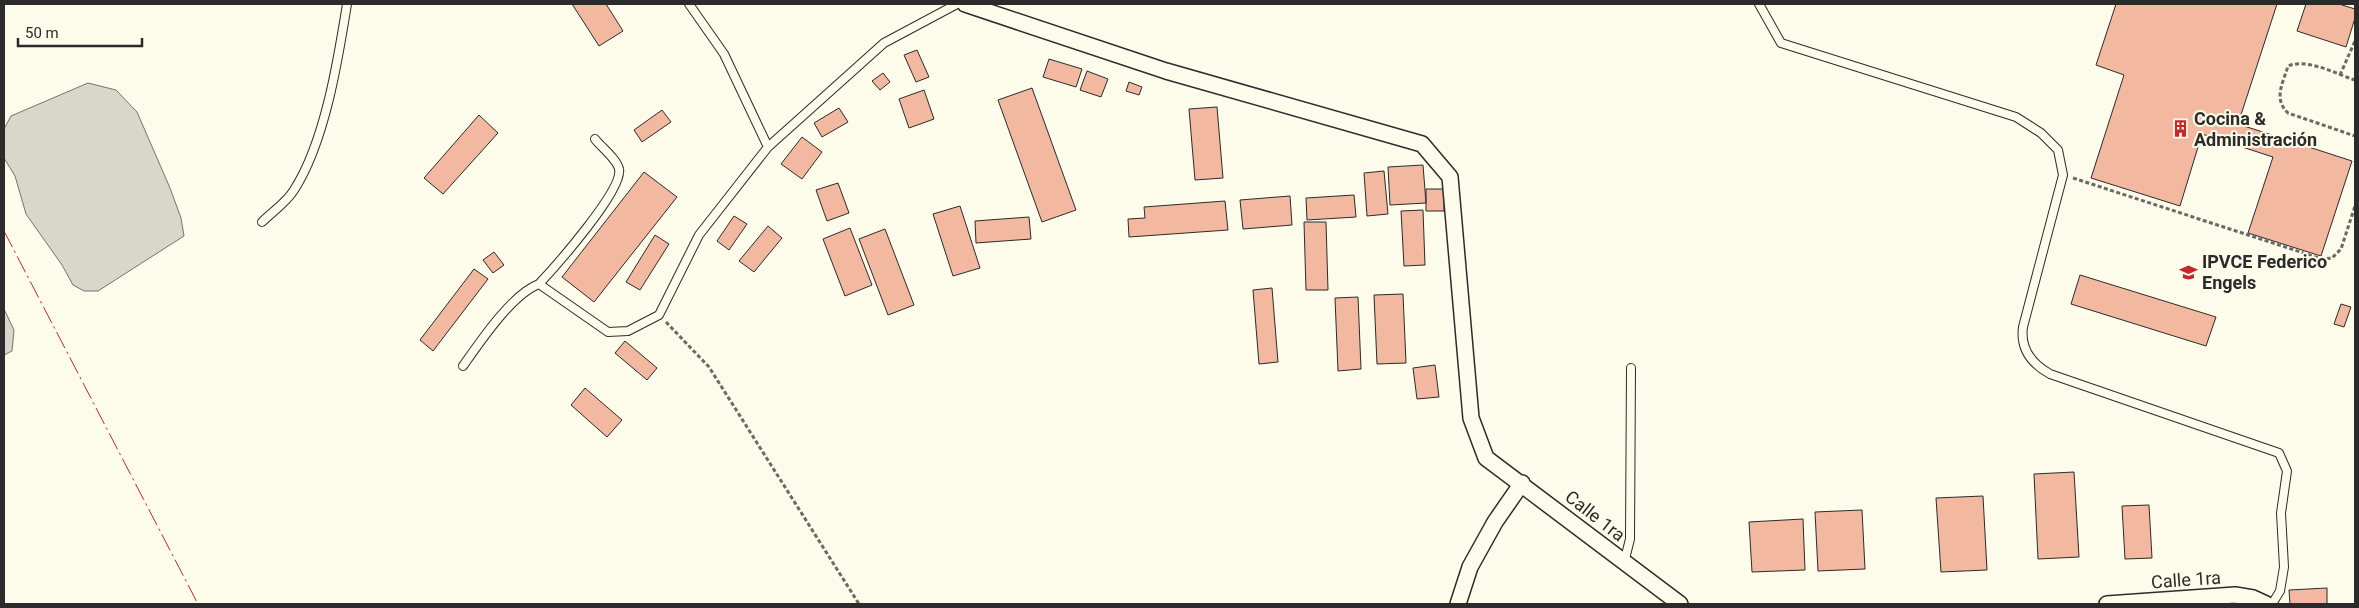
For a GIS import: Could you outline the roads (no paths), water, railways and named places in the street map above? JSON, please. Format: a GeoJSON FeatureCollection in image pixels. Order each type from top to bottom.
{"type":"FeatureCollection","features":[{"type":"Feature","properties":{"kind":"street","name":"Calle 1ra"},"geometry":{"type":"LineString","coordinates":[[965,4],[1166,71],[1422,144],[1450,177],[1472,418],[1486,458],[1522,483],[1673,603]]}},
{"type":"Feature","properties":{"kind":"street"},"geometry":{"type":"LineString","coordinates":[[1458,604],[1470,567],[1495,522],[1522,483]]}},
{"type":"Feature","properties":{"kind":"street","name":"Calle 1ra"},"geometry":{"type":"LineString","coordinates":[[2107,604],[2235,596],[2253,598],[2266,604]]}},
{"type":"Feature","properties":{"kind":"lane"},"geometry":{"type":"LineString","coordinates":[[262,222],[294,191],[308,164],[322,122],[340,45],[347,4]]}},
{"type":"Feature","properties":{"kind":"lane"},"geometry":{"type":"LineString","coordinates":[[688,4],[724,54],[768,147]]}},
{"type":"Feature","properties":{"kind":"lane"},"geometry":{"type":"LineString","coordinates":[[539,284],[608,332],[628,331],[659,315],[699,236],[768,147],[884,43],[957,4]]}},
{"type":"Feature","properties":{"kind":"lane"},"geometry":{"type":"LineString","coordinates":[[1760,4],[1781,43],[2016,117],[2041,133],[2058,150],[2063,175],[2023,327],[2021,338],[2024,348],[2037,365],[2050,374],[2279,453],[2283,458],[2287,471],[2281,522],[2284,567],[2280,591],[2272,604]]}},
{"type":"Feature","properties":{"kind":"lane"},"geometry":{"type":"LineString","coordinates":[[463,366],[488,332],[519,297],[528,288],[539,284],[588,226],[620,178],[619,167],[594,139]]}},
{"type":"Feature","properties":{"kind":"lane"},"geometry":{"type":"LineString","coordinates":[[1624,563],[1630,539],[1631,368]]}},
{"type":"Feature","properties":{"kind":"place","name":"Cocina & Administración"},"geometry":{"type":"Point","coordinates":[2180,129]}},
{"type":"Feature","properties":{"kind":"place","name":"IPVCE Federico Engels"},"geometry":{"type":"Point","coordinates":[2188,272]}}]}
